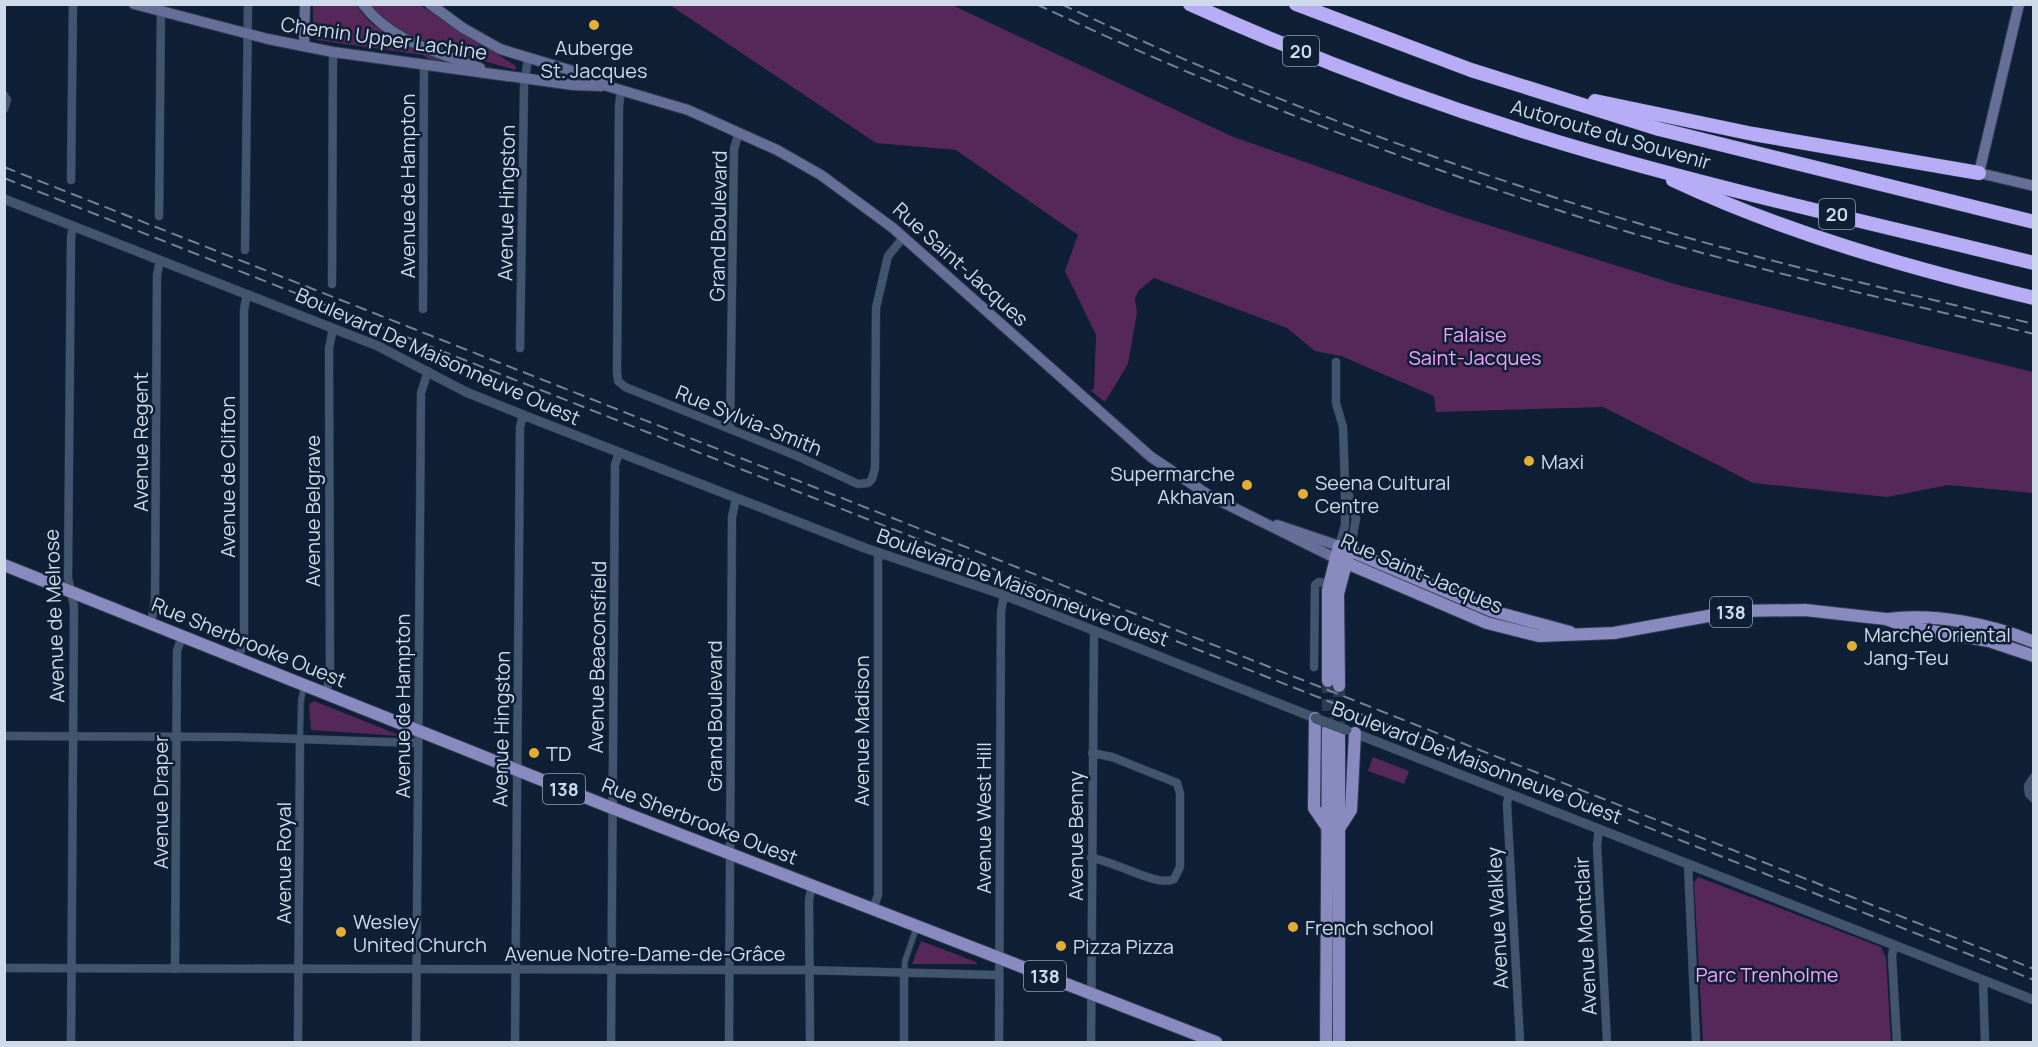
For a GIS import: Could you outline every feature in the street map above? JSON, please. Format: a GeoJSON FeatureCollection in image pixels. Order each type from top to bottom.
{"type":"FeatureCollection","features":[{"type":"Feature","properties":{"kind":"highway","name":"Autoroute du Souvenir"},"geometry":{"type":"LineString","coordinates":[[1190,4],[1285,45],[1413,94],[1527,132],[1641,165],[2034,263]]}},
{"type":"Feature","properties":{"kind":"highway","name":"Autoroute du Souvenir"},"geometry":{"type":"LineString","coordinates":[[1296,4],[1501,80],[1678,134],[2034,222]]}},
{"type":"Feature","properties":{"kind":"highway"},"geometry":{"type":"LineString","coordinates":[[1501,80],[1745,132],[1979,173]]}},
{"type":"Feature","properties":{"kind":"highway"},"geometry":{"type":"LineString","coordinates":[[1641,165],[1720,202],[1813,236],[1919,269],[2034,298]]}},
{"type":"Feature","properties":{"kind":"main road","name":"Chemin Upper Lachine"},"geometry":{"type":"LineString","coordinates":[[134,4],[161,8],[248,34],[333,52],[525,76]]}},
{"type":"Feature","properties":{"kind":"main road"},"geometry":{"type":"LineString","coordinates":[[304,46],[305,4]]}},
{"type":"Feature","properties":{"kind":"main road"},"geometry":{"type":"LineString","coordinates":[[363,4],[375,19],[396,34],[490,72]]}},
{"type":"Feature","properties":{"kind":"main road","name":"Rue Saint-Jacques"},"geometry":{"type":"LineString","coordinates":[[430,4],[480,39],[528,59],[576,72],[607,86],[688,110],[739,132],[821,175],[860,202],[903,238],[1142,451],[1198,489],[1310,548],[1342,554],[1508,630],[1547,637],[1614,633],[1711,614],[1752,610],[1805,610],[1886,619],[1908,627],[1975,638],[2034,656]]}},
{"type":"Feature","properties":{"kind":"main road"},"geometry":{"type":"LineString","coordinates":[[2019,4],[1979,173],[2034,186]]}},
{"type":"Feature","properties":{"kind":"main road","name":"Rue Saint-Jacques"},"geometry":{"type":"LineString","coordinates":[[525,76],[573,85],[607,86]]}},
{"type":"Feature","properties":{"kind":"main road"},"geometry":{"type":"LineString","coordinates":[[1342,554],[1338,594],[1334,683],[1329,583],[1342,554]]}},
{"type":"Feature","properties":{"kind":"main road","name":"Rue Sherbrooke Ouest"},"geometry":{"type":"LineString","coordinates":[[4,565],[326,694],[418,736],[517,770],[1216,1042]]}},
{"type":"Feature","properties":{"kind":"main road","name":"Rue Saint-Jacques"},"geometry":{"type":"LineString","coordinates":[[1886,619],[1909,616],[1966,623],[2034,642]]}},
{"type":"Feature","properties":{"kind":"main road"},"geometry":{"type":"LineString","coordinates":[[1315,718],[1314,808],[1333,827],[1338,1042]]}},
{"type":"Feature","properties":{"kind":"main road"},"geometry":{"type":"LineString","coordinates":[[1333,827],[1351,810],[1342,732]]}},
{"type":"Feature","properties":{"kind":"main road"},"geometry":{"type":"LineString","coordinates":[[1326,1042],[1333,827],[1342,732]]}},
{"type":"Feature","properties":{"kind":"street"},"geometry":{"type":"LineString","coordinates":[[70,180],[73,4]]}},
{"type":"Feature","properties":{"kind":"street"},"geometry":{"type":"LineString","coordinates":[[245,249],[248,4]]}},
{"type":"Feature","properties":{"kind":"street"},"geometry":{"type":"LineString","coordinates":[[159,216],[161,8]]}},
{"type":"Feature","properties":{"kind":"street"},"geometry":{"type":"LineString","coordinates":[[332,284],[333,52]]}},
{"type":"Feature","properties":{"kind":"street","name":"Avenue Hingston"},"geometry":{"type":"LineString","coordinates":[[520,348],[525,76],[528,59]]}},
{"type":"Feature","properties":{"kind":"street","name":"Avenue de Hampton"},"geometry":{"type":"LineString","coordinates":[[423,309],[424,64]]}},
{"type":"Feature","properties":{"kind":"street","name":"Rue Sylvia-Smith"},"geometry":{"type":"LineString","coordinates":[[621,90],[619,106],[618,381],[625,387],[858,484],[870,482],[875,468],[876,308],[888,256],[903,238]]}},
{"type":"Feature","properties":{"kind":"street"},"geometry":{"type":"LineString","coordinates":[[4,94],[7,100],[4,109]]}},
{"type":"Feature","properties":{"kind":"street","name":"Grand Boulevard"},"geometry":{"type":"LineString","coordinates":[[730,429],[734,149],[739,132]]}},
{"type":"Feature","properties":{"kind":"street","name":"Boulevard De Maisonneuve Ouest"},"geometry":{"type":"LineString","coordinates":[[4,199],[401,356],[466,392],[619,453],[878,553],[1004,595],[1315,718],[1342,732],[1509,793],[2034,1000]]}},
{"type":"Feature","properties":{"kind":"street","name":"Avenue de Melrose"},"geometry":{"type":"LineString","coordinates":[[71,1042],[74,606],[68,578],[68,537],[71,236],[73,226]]}},
{"type":"Feature","properties":{"kind":"street","name":"Avenue Regent"},"geometry":{"type":"LineString","coordinates":[[151,624],[155,600],[157,275],[160,260]]}},
{"type":"Feature","properties":{"kind":"street","name":"Avenue de Clifton"},"geometry":{"type":"LineString","coordinates":[[238,659],[244,639],[244,310],[247,294]]}},
{"type":"Feature","properties":{"kind":"street","name":"Avenue Belgrave"},"geometry":{"type":"LineString","coordinates":[[326,694],[330,675],[329,349],[333,328]]}},
{"type":"Feature","properties":{"kind":"street"},"geometry":{"type":"LineString","coordinates":[[1336,362],[1336,403],[1343,427],[1345,484],[1356,519],[1342,554]]}},
{"type":"Feature","properties":{"kind":"street","name":"Avenue de Hampton"},"geometry":{"type":"LineString","coordinates":[[416,1042],[421,393],[428,371]]}},
{"type":"Feature","properties":{"kind":"street","name":"Avenue Hingston"},"geometry":{"type":"LineString","coordinates":[[515,1042],[520,428],[523,415]]}},
{"type":"Feature","properties":{"kind":"street","name":"Avenue Beaconsfield"},"geometry":{"type":"LineString","coordinates":[[611,1042],[615,465],[619,453]]}},
{"type":"Feature","properties":{"kind":"street","name":"Grand Boulevard"},"geometry":{"type":"LineString","coordinates":[[729,1042],[732,517],[736,499]]}},
{"type":"Feature","properties":{"kind":"street","name":"Avenue Madison"},"geometry":{"type":"LineString","coordinates":[[873,909],[878,895],[878,553]]}},
{"type":"Feature","properties":{"kind":"street"},"geometry":{"type":"LineString","coordinates":[[1314,667],[1315,585],[1319,582],[1329,583]]}},
{"type":"Feature","properties":{"kind":"street","name":"Avenue West Hill"},"geometry":{"type":"LineString","coordinates":[[999,1042],[1001,612],[1004,595]]}},
{"type":"Feature","properties":{"kind":"street","name":"Avenue Benny"},"geometry":{"type":"LineString","coordinates":[[1091,1042],[1094,631]]}},
{"type":"Feature","properties":{"kind":"street","name":"Avenue Draper"},"geometry":{"type":"LineString","coordinates":[[175,969],[177,651],[182,636]]}},
{"type":"Feature","properties":{"kind":"street","name":"Avenue Royal"},"geometry":{"type":"LineString","coordinates":[[298,1042],[300,739],[301,699],[304,685]]}},
{"type":"Feature","properties":{"kind":"street"},"geometry":{"type":"LineString","coordinates":[[4,736],[300,739],[418,736]]}},
{"type":"Feature","properties":{"kind":"street"},"geometry":{"type":"LineString","coordinates":[[1091,858],[1107,861],[1164,882],[1174,879],[1180,867],[1180,793],[1177,783],[1112,757],[1092,753]]}},
{"type":"Feature","properties":{"kind":"street"},"geometry":{"type":"LineString","coordinates":[[2034,777],[2028,786],[2034,799]]}},
{"type":"Feature","properties":{"kind":"street","name":"Avenue Walkley"},"geometry":{"type":"LineString","coordinates":[[1509,793],[1507,804],[1520,1042]]}},
{"type":"Feature","properties":{"kind":"street","name":"Avenue Montclair"},"geometry":{"type":"LineString","coordinates":[[1599,829],[1596,842],[1607,1042]]}},
{"type":"Feature","properties":{"kind":"street"},"geometry":{"type":"LineString","coordinates":[[1688,864],[1696,1042]]}},
{"type":"Feature","properties":{"kind":"street"},"geometry":{"type":"LineString","coordinates":[[810,1042],[809,900],[812,886]]}},
{"type":"Feature","properties":{"kind":"street"},"geometry":{"type":"LineString","coordinates":[[904,1042],[905,961],[917,926]]}},
{"type":"Feature","properties":{"kind":"street"},"geometry":{"type":"LineString","coordinates":[[1894,946],[1892,956],[1897,1042]]}},
{"type":"Feature","properties":{"kind":"street","name":"Avenue Notre-Dame-de-Grâce"},"geometry":{"type":"LineString","coordinates":[[4,968],[729,970],[998,975]]}},
{"type":"Feature","properties":{"kind":"street"},"geometry":{"type":"LineString","coordinates":[[1983,980],[1985,1042]]}},
{"type":"Feature","properties":{"kind":"green space"},"geometry":{"type":"Polygon","coordinates":[[[313,5],[356,5],[378,29],[391,37],[419,51],[465,66],[430,60],[423,55],[317,40],[313,32],[313,5]]]}},
{"type":"Feature","properties":{"kind":"green space"},"geometry":{"type":"Polygon","coordinates":[[[369,5],[420,5],[516,66],[515,70],[456,53],[418,38],[384,18],[369,5]]]}},
{"type":"Feature","properties":{"kind":"green space","name":"Falaise Saint-Jacques"},"geometry":{"type":"Polygon","coordinates":[[[670,5],[952,5],[1231,136],[1453,214],[1678,285],[2033,372],[2033,493],[1949,485],[1887,497],[1753,483],[1603,407],[1436,412],[1434,396],[1341,356],[1315,351],[1287,328],[1154,278],[1138,291],[1135,299],[1137,313],[1128,364],[1105,402],[1091,391],[1094,388],[1096,335],[1065,271],[1078,235],[956,150],[876,143],[670,5]]]}},
{"type":"Feature","properties":{"kind":"green space"},"geometry":{"type":"Polygon","coordinates":[[[314,701],[400,736],[311,730],[309,704],[314,701]]]}},
{"type":"Feature","properties":{"kind":"green space"},"geometry":{"type":"Polygon","coordinates":[[[1373,757],[1409,771],[1404,784],[1368,771],[1373,757]]]}},
{"type":"Feature","properties":{"kind":"green space","name":"Parc Trenholme"},"geometry":{"type":"Polygon","coordinates":[[[1698,877],[1881,947],[1886,958],[1891,1042],[1703,1042],[1694,883],[1698,877]]]}},
{"type":"Feature","properties":{"kind":"green space"},"geometry":{"type":"Polygon","coordinates":[[[921,941],[976,962],[977,964],[912,964],[921,941]]]}},
{"type":"Feature","properties":{"kind":"tunnel"},"geometry":{"type":"LineString","coordinates":[[1328,681],[1328,729]]}},
{"type":"Feature","properties":{"kind":"tunnel"},"geometry":{"type":"LineString","coordinates":[[1339,686],[1339,733]]}},
{"type":"Feature","properties":{"kind":"railway"},"geometry":{"type":"LineString","coordinates":[[1036,4],[1251,98],[1470,181],[1618,229],[1721,258],[2034,334]]}},
{"type":"Feature","properties":{"kind":"railway"},"geometry":{"type":"LineString","coordinates":[[1061,4],[1279,99],[1428,154],[1578,205],[1748,254],[2034,324]]}},
{"type":"Feature","properties":{"kind":"railway"},"geometry":{"type":"LineString","coordinates":[[4,167],[2034,969]]}},
{"type":"Feature","properties":{"kind":"railway"},"geometry":{"type":"LineString","coordinates":[[4,178],[2034,980]]}},
{"type":"Feature","properties":{"kind":"place","name":"Auberge St. Jacques"},"geometry":{"type":"Point","coordinates":[594,25]}},
{"type":"Feature","properties":{"kind":"place","name":"Maxi"},"geometry":{"type":"Point","coordinates":[1529,461]}},
{"type":"Feature","properties":{"kind":"place","name":"Supermarche Akhavan"},"geometry":{"type":"Point","coordinates":[1247,485]}},
{"type":"Feature","properties":{"kind":"place","name":"Seena Cultural Centre"},"geometry":{"type":"Point","coordinates":[1303,494]}},
{"type":"Feature","properties":{"kind":"place","name":"Marché Oriental Jang-Teu"},"geometry":{"type":"Point","coordinates":[1852,646]}},
{"type":"Feature","properties":{"kind":"place","name":"TD"},"geometry":{"type":"Point","coordinates":[534,753]}},
{"type":"Feature","properties":{"kind":"place","name":"French school"},"geometry":{"type":"Point","coordinates":[1293,927]}},
{"type":"Feature","properties":{"kind":"place","name":"Wesley United Church"},"geometry":{"type":"Point","coordinates":[341,932]}},
{"type":"Feature","properties":{"kind":"place","name":"Pizza Pizza"},"geometry":{"type":"Point","coordinates":[1061,946]}}]}
